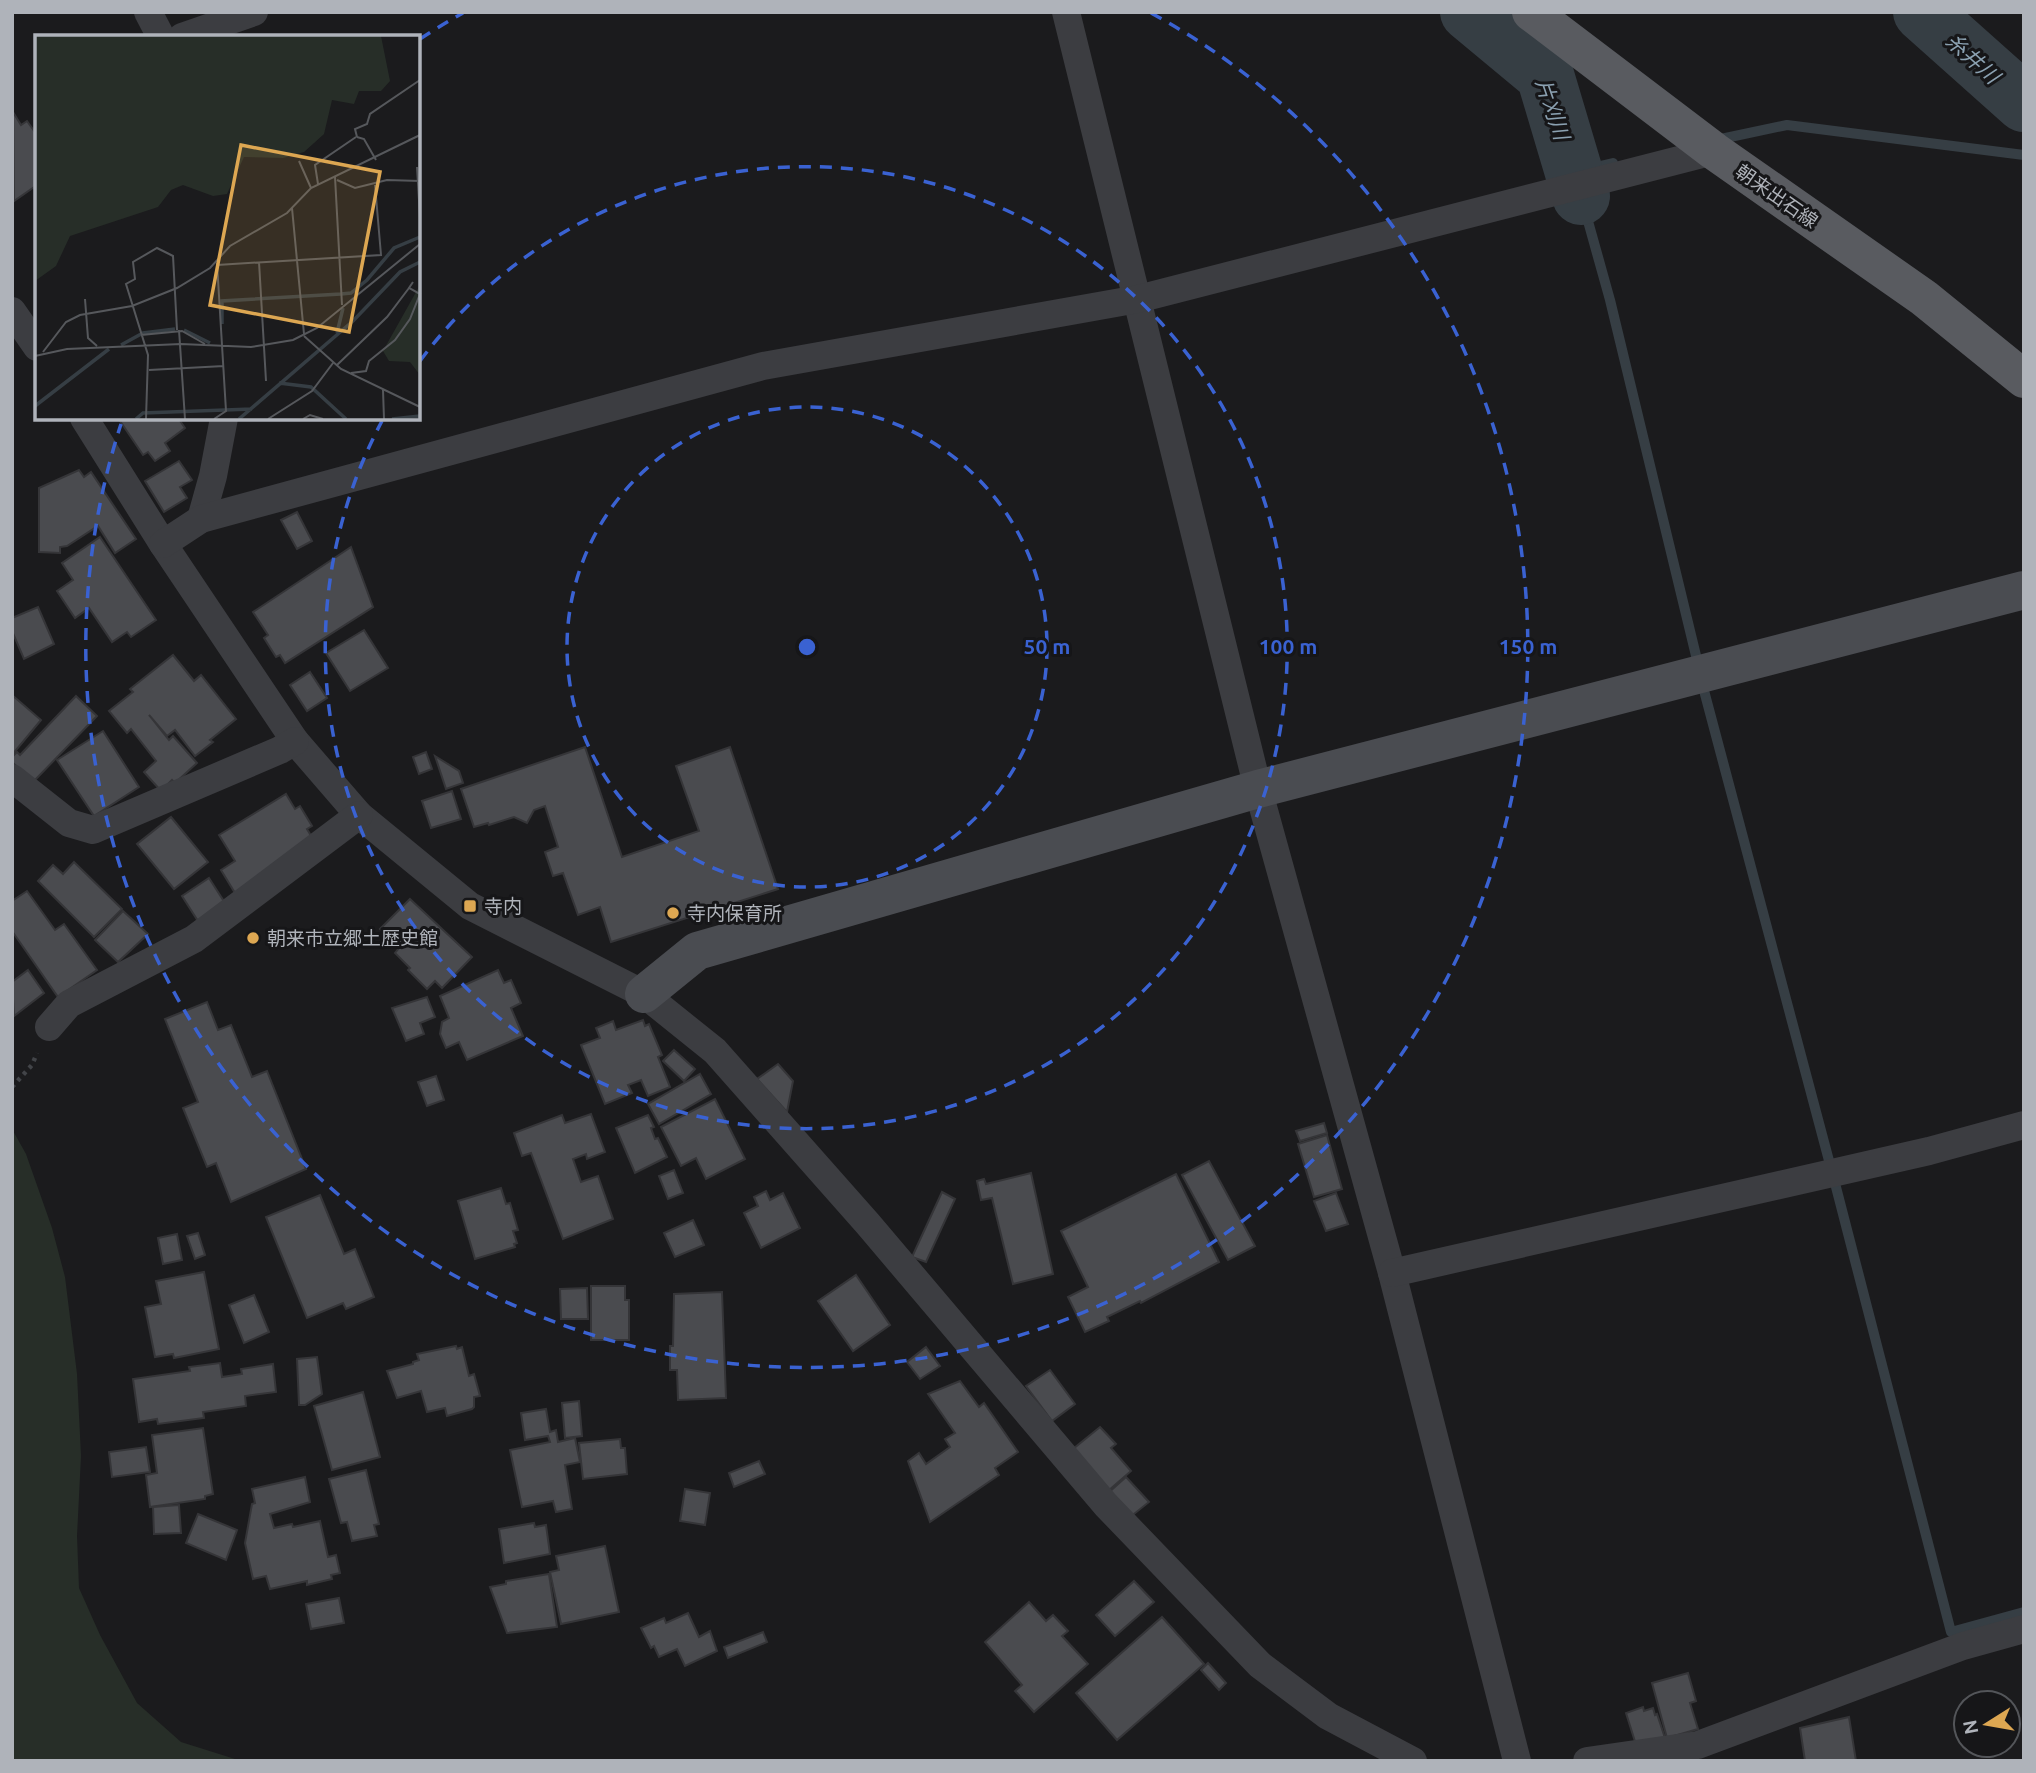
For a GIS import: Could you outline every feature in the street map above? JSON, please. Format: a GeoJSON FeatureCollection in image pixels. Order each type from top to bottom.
{"type":"FeatureCollection","features":[{"type":"Feature","properties":{"kind":"main road","name":"朝来出石線"},"geometry":{"type":"LineString","coordinates":[[1531,12],[1714,151],[1924,298],[2024,379]]}},
{"type":"Feature","properties":{"kind":"street"},"geometry":{"type":"LineString","coordinates":[[149,12],[159,35]]}},
{"type":"Feature","properties":{"kind":"street"},"geometry":{"type":"LineString","coordinates":[[188,35],[254,12]]}},
{"type":"Feature","properties":{"kind":"street"},"geometry":{"type":"LineString","coordinates":[[1066,12],[1258,789],[1392,1273],[1517,1761]]}},
{"type":"Feature","properties":{"kind":"street"},"geometry":{"type":"LineString","coordinates":[[163,544],[201,519],[763,366],[1138,299],[1714,151]]}},
{"type":"Feature","properties":{"kind":"street"},"geometry":{"type":"LineString","coordinates":[[12,311],[35,344]]}},
{"type":"Feature","properties":{"kind":"street"},"geometry":{"type":"LineString","coordinates":[[84,420],[163,544],[295,741],[359,815],[471,906],[644,994],[715,1051],[877,1234],[1106,1505],[1260,1665],[1328,1716],[1413,1761]]}},
{"type":"Feature","properties":{"kind":"street"},"geometry":{"type":"LineString","coordinates":[[201,519],[213,476],[223,420]]}},
{"type":"Feature","properties":{"kind":"street"},"geometry":{"type":"LineString","coordinates":[[644,994],[697,951],[1258,789],[2024,590]]}},
{"type":"Feature","properties":{"kind":"street"},"geometry":{"type":"LineString","coordinates":[[12,778],[69,823],[93,830],[295,741]]}},
{"type":"Feature","properties":{"kind":"street"},"geometry":{"type":"LineString","coordinates":[[49,1027],[69,1004],[194,939],[359,815]]}},
{"type":"Feature","properties":{"kind":"street"},"geometry":{"type":"LineString","coordinates":[[1392,1273],[1929,1151],[2024,1125]]}},
{"type":"Feature","properties":{"kind":"street"},"geometry":{"type":"LineString","coordinates":[[1587,1761],[1698,1745],[1962,1646],[2024,1629]]}},
{"type":"Feature","properties":{"kind":"path"},"geometry":{"type":"LineString","coordinates":[[12,1087],[32,1065],[49,1027]]}},
{"type":"Feature","properties":{"kind":"shaded area"},"geometry":{"type":"Polygon","coordinates":[[[12,1129],[26,1154],[52,1228],[65,1277],[77,1374],[81,1456],[77,1536],[79,1588],[100,1635],[137,1703],[181,1742],[235,1759],[259,1761],[12,1761],[12,1129]]]}},
{"type":"Feature","properties":{"kind":"building"},"geometry":{"type":"Polygon","coordinates":[[[13,112],[21,125],[27,121],[35,132],[35,186],[14,201],[13,112]]]}},
{"type":"Feature","properties":{"kind":"building"},"geometry":{"type":"Polygon","coordinates":[[[119,420],[179,420],[185,428],[165,443],[170,451],[155,461],[148,452],[143,455],[119,420]]]}},
{"type":"Feature","properties":{"kind":"building"},"geometry":{"type":"Polygon","coordinates":[[[179,461],[192,480],[180,487],[187,498],[164,512],[145,481],[179,461]]]}},
{"type":"Feature","properties":{"kind":"building"},"geometry":{"type":"Polygon","coordinates":[[[79,470],[84,477],[91,472],[136,539],[115,553],[98,526],[67,546],[60,547],[60,553],[39,552],[39,488],[79,470]]]}},
{"type":"Feature","properties":{"kind":"building"},"geometry":{"type":"Polygon","coordinates":[[[297,512],[312,541],[297,549],[281,520],[297,512]]]}},
{"type":"Feature","properties":{"kind":"building"},"geometry":{"type":"Polygon","coordinates":[[[100,537],[156,620],[131,637],[127,632],[112,642],[89,608],[75,618],[57,591],[73,580],[62,563],[100,537]]]}},
{"type":"Feature","properties":{"kind":"building"},"geometry":{"type":"Polygon","coordinates":[[[351,547],[373,607],[285,663],[280,655],[276,657],[264,638],[268,635],[253,612],[351,547]]]}},
{"type":"Feature","properties":{"kind":"building"},"geometry":{"type":"Polygon","coordinates":[[[38,607],[54,644],[24,659],[12,631],[12,618],[38,607]]]}},
{"type":"Feature","properties":{"kind":"building"},"geometry":{"type":"Polygon","coordinates":[[[364,630],[388,668],[350,691],[326,653],[364,630]]]}},
{"type":"Feature","properties":{"kind":"building"},"geometry":{"type":"Polygon","coordinates":[[[173,655],[194,681],[201,675],[236,719],[195,756],[175,730],[167,736],[149,715],[169,740],[173,736],[197,763],[175,783],[172,780],[161,791],[144,772],[156,761],[131,729],[127,733],[109,711],[133,692],[130,689],[173,655]]]}},
{"type":"Feature","properties":{"kind":"building"},"geometry":{"type":"Polygon","coordinates":[[[310,672],[327,698],[307,711],[290,685],[310,672]]]}},
{"type":"Feature","properties":{"kind":"building"},"geometry":{"type":"Polygon","coordinates":[[[12,695],[41,720],[12,755],[12,695]]]}},
{"type":"Feature","properties":{"kind":"building"},"geometry":{"type":"Polygon","coordinates":[[[76,696],[97,716],[33,782],[12,762],[12,757],[17,752],[20,755],[76,696]]]}},
{"type":"Feature","properties":{"kind":"building"},"geometry":{"type":"Polygon","coordinates":[[[103,731],[139,787],[94,816],[57,760],[103,731]]]}},
{"type":"Feature","properties":{"kind":"building"},"geometry":{"type":"Polygon","coordinates":[[[585,747],[622,857],[699,831],[676,766],[730,747],[778,889],[611,942],[600,907],[578,915],[563,873],[553,876],[545,852],[558,847],[545,806],[534,810],[527,823],[514,817],[474,827],[461,789],[585,747]]]}},
{"type":"Feature","properties":{"kind":"building"},"geometry":{"type":"Polygon","coordinates":[[[426,752],[432,769],[419,774],[413,757],[426,752]]]}},
{"type":"Feature","properties":{"kind":"building"},"geometry":{"type":"Polygon","coordinates":[[[435,756],[459,771],[463,783],[446,789],[435,756]]]}},
{"type":"Feature","properties":{"kind":"building"},"geometry":{"type":"Polygon","coordinates":[[[452,791],[461,819],[431,828],[422,801],[452,791]]]}},
{"type":"Feature","properties":{"kind":"building"},"geometry":{"type":"Polygon","coordinates":[[[286,794],[295,809],[300,806],[312,826],[307,829],[313,839],[235,893],[221,870],[235,861],[219,835],[286,794]]]}},
{"type":"Feature","properties":{"kind":"building"},"geometry":{"type":"Polygon","coordinates":[[[171,817],[208,862],[174,889],[137,844],[171,817]]]}},
{"type":"Feature","properties":{"kind":"building"},"geometry":{"type":"Polygon","coordinates":[[[74,862],[122,909],[94,937],[38,881],[53,865],[63,874],[74,862]]]}},
{"type":"Feature","properties":{"kind":"building"},"geometry":{"type":"Polygon","coordinates":[[[209,878],[225,903],[198,921],[182,896],[209,878]]]}},
{"type":"Feature","properties":{"kind":"building"},"geometry":{"type":"Polygon","coordinates":[[[27,891],[55,930],[64,924],[97,970],[58,997],[12,931],[12,901],[27,891]]]}},
{"type":"Feature","properties":{"kind":"building"},"geometry":{"type":"Polygon","coordinates":[[[410,899],[472,957],[442,988],[435,981],[427,989],[395,953],[399,948],[380,929],[410,899]]]}},
{"type":"Feature","properties":{"kind":"building"},"geometry":{"type":"Polygon","coordinates":[[[123,911],[148,934],[118,962],[95,940],[123,911]]]}},
{"type":"Feature","properties":{"kind":"building"},"geometry":{"type":"Polygon","coordinates":[[[28,970],[44,993],[14,1016],[12,982],[28,970]]]}},
{"type":"Feature","properties":{"kind":"building"},"geometry":{"type":"Polygon","coordinates":[[[498,970],[504,983],[511,980],[521,1003],[511,1008],[523,1036],[467,1060],[459,1042],[446,1048],[440,1034],[442,1022],[449,1018],[440,996],[498,970]]]}},
{"type":"Feature","properties":{"kind":"building"},"geometry":{"type":"Polygon","coordinates":[[[427,997],[435,1017],[420,1023],[424,1034],[406,1041],[392,1008],[427,997]]]}},
{"type":"Feature","properties":{"kind":"building"},"geometry":{"type":"Polygon","coordinates":[[[207,1002],[218,1030],[231,1025],[252,1077],[267,1071],[306,1169],[231,1202],[216,1163],[207,1167],[183,1108],[198,1102],[165,1019],[207,1002]]]}},
{"type":"Feature","properties":{"kind":"building"},"geometry":{"type":"Polygon","coordinates":[[[643,1020],[645,1026],[649,1024],[662,1055],[658,1057],[670,1087],[648,1096],[641,1080],[628,1085],[632,1093],[605,1104],[581,1045],[600,1038],[596,1028],[613,1021],[616,1030],[643,1020]]]}},
{"type":"Feature","properties":{"kind":"building"},"geometry":{"type":"Polygon","coordinates":[[[674,1050],[695,1069],[684,1081],[663,1061],[674,1050]]]}},
{"type":"Feature","properties":{"kind":"building"},"geometry":{"type":"Polygon","coordinates":[[[778,1064],[793,1081],[787,1112],[757,1079],[778,1064]]]}},
{"type":"Feature","properties":{"kind":"building"},"geometry":{"type":"Polygon","coordinates":[[[700,1074],[711,1094],[659,1124],[648,1104],[700,1074]]]}},
{"type":"Feature","properties":{"kind":"building"},"geometry":{"type":"Polygon","coordinates":[[[436,1076],[444,1100],[427,1106],[418,1082],[436,1076]]]}},
{"type":"Feature","properties":{"kind":"building"},"geometry":{"type":"Polygon","coordinates":[[[715,1099],[745,1159],[706,1179],[696,1158],[681,1166],[661,1127],[715,1099]]]}},
{"type":"Feature","properties":{"kind":"building"},"geometry":{"type":"Polygon","coordinates":[[[591,1114],[605,1152],[587,1159],[586,1154],[573,1159],[581,1182],[598,1176],[613,1219],[563,1239],[531,1153],[522,1156],[514,1133],[562,1115],[565,1123],[591,1114]]]}},
{"type":"Feature","properties":{"kind":"building"},"geometry":{"type":"Polygon","coordinates":[[[648,1115],[654,1127],[651,1128],[655,1139],[658,1138],[667,1157],[635,1173],[616,1128],[648,1115]]]}},
{"type":"Feature","properties":{"kind":"building"},"geometry":{"type":"Polygon","coordinates":[[[1324,1123],[1327,1133],[1300,1141],[1296,1131],[1324,1123]]]}},
{"type":"Feature","properties":{"kind":"building"},"geometry":{"type":"Polygon","coordinates":[[[1327,1135],[1342,1189],[1314,1197],[1298,1144],[1327,1135]]]}},
{"type":"Feature","properties":{"kind":"building"},"geometry":{"type":"Polygon","coordinates":[[[1209,1161],[1255,1246],[1228,1260],[1182,1175],[1209,1161]]]}},
{"type":"Feature","properties":{"kind":"building"},"geometry":{"type":"Polygon","coordinates":[[[674,1170],[683,1193],[668,1199],[659,1176],[674,1170]]]}},
{"type":"Feature","properties":{"kind":"building"},"geometry":{"type":"Polygon","coordinates":[[[1031,1173],[1053,1274],[1013,1284],[992,1198],[981,1200],[977,1181],[984,1179],[986,1184],[1031,1173]]]}},
{"type":"Feature","properties":{"kind":"building"},"geometry":{"type":"Polygon","coordinates":[[[1176,1174],[1219,1262],[1141,1303],[1140,1301],[1107,1317],[1109,1321],[1085,1332],[1068,1297],[1088,1287],[1061,1231],[1176,1174]]]}},
{"type":"Feature","properties":{"kind":"building"},"geometry":{"type":"Polygon","coordinates":[[[501,1188],[506,1204],[510,1203],[518,1230],[513,1231],[517,1243],[514,1244],[515,1247],[475,1259],[458,1201],[501,1188]]]}},
{"type":"Feature","properties":{"kind":"building"},"geometry":{"type":"Polygon","coordinates":[[[766,1191],[770,1200],[783,1193],[800,1228],[761,1248],[744,1213],[758,1206],[754,1197],[766,1191]]]}},
{"type":"Feature","properties":{"kind":"building"},"geometry":{"type":"Polygon","coordinates":[[[942,1192],[955,1199],[926,1262],[912,1257],[942,1192]]]}},
{"type":"Feature","properties":{"kind":"building"},"geometry":{"type":"Polygon","coordinates":[[[1336,1193],[1348,1224],[1326,1231],[1314,1201],[1336,1193]]]}},
{"type":"Feature","properties":{"kind":"building"},"geometry":{"type":"Polygon","coordinates":[[[320,1195],[344,1254],[355,1249],[374,1297],[346,1309],[343,1303],[307,1318],[266,1217],[320,1195]]]}},
{"type":"Feature","properties":{"kind":"building"},"geometry":{"type":"Polygon","coordinates":[[[693,1220],[704,1245],[675,1257],[664,1233],[693,1220]]]}},
{"type":"Feature","properties":{"kind":"building"},"geometry":{"type":"Polygon","coordinates":[[[198,1233],[205,1255],[195,1259],[187,1236],[198,1233]]]}},
{"type":"Feature","properties":{"kind":"building"},"geometry":{"type":"Polygon","coordinates":[[[177,1234],[182,1260],[163,1264],[158,1238],[177,1234]]]}},
{"type":"Feature","properties":{"kind":"building"},"geometry":{"type":"Polygon","coordinates":[[[204,1272],[219,1349],[174,1358],[173,1354],[155,1357],[145,1307],[161,1304],[156,1281],[204,1272]]]}},
{"type":"Feature","properties":{"kind":"building"},"geometry":{"type":"Polygon","coordinates":[[[856,1275],[890,1325],[853,1351],[818,1301],[856,1275]]]}},
{"type":"Feature","properties":{"kind":"building"},"geometry":{"type":"Polygon","coordinates":[[[591,1286],[625,1286],[625,1300],[629,1300],[629,1340],[591,1340],[591,1286]]]}},
{"type":"Feature","properties":{"kind":"building"},"geometry":{"type":"Polygon","coordinates":[[[587,1288],[588,1319],[561,1319],[560,1289],[587,1288]]]}},
{"type":"Feature","properties":{"kind":"building"},"geometry":{"type":"Polygon","coordinates":[[[722,1292],[726,1398],[678,1400],[677,1370],[670,1370],[674,1294],[722,1292]]]}},
{"type":"Feature","properties":{"kind":"building"},"geometry":{"type":"Polygon","coordinates":[[[254,1295],[269,1332],[244,1343],[229,1305],[254,1295]]]}},
{"type":"Feature","properties":{"kind":"building"},"geometry":{"type":"Polygon","coordinates":[[[456,1346],[457,1349],[462,1347],[469,1376],[474,1374],[480,1396],[474,1397],[472,1409],[447,1416],[445,1408],[427,1412],[421,1391],[397,1398],[387,1371],[413,1364],[419,1360],[417,1354],[456,1346]]]}},
{"type":"Feature","properties":{"kind":"building"},"geometry":{"type":"Polygon","coordinates":[[[926,1347],[940,1366],[920,1379],[907,1362],[926,1347]]]}},
{"type":"Feature","properties":{"kind":"building"},"geometry":{"type":"Polygon","coordinates":[[[317,1357],[322,1394],[305,1405],[299,1405],[297,1359],[317,1357]]]}},
{"type":"Feature","properties":{"kind":"building"},"geometry":{"type":"Polygon","coordinates":[[[220,1363],[222,1377],[242,1374],[241,1369],[273,1364],[276,1392],[245,1396],[246,1406],[203,1412],[204,1418],[158,1424],[157,1419],[139,1422],[133,1379],[190,1371],[189,1367],[220,1363]]]}},
{"type":"Feature","properties":{"kind":"building"},"geometry":{"type":"Polygon","coordinates":[[[1050,1370],[1075,1404],[1052,1421],[1026,1386],[1050,1370]]]}},
{"type":"Feature","properties":{"kind":"building"},"geometry":{"type":"Polygon","coordinates":[[[960,1381],[979,1407],[984,1403],[1018,1452],[995,1468],[999,1475],[930,1522],[908,1461],[919,1453],[926,1464],[950,1447],[945,1439],[955,1433],[928,1394],[960,1381]]]}},
{"type":"Feature","properties":{"kind":"building"},"geometry":{"type":"Polygon","coordinates":[[[363,1392],[380,1457],[332,1470],[314,1406],[363,1392]]]}},
{"type":"Feature","properties":{"kind":"building"},"geometry":{"type":"Polygon","coordinates":[[[579,1401],[582,1436],[565,1438],[562,1403],[579,1401]]]}},
{"type":"Feature","properties":{"kind":"building"},"geometry":{"type":"Polygon","coordinates":[[[546,1409],[550,1432],[556,1430],[558,1442],[575,1438],[580,1462],[565,1465],[572,1509],[556,1512],[553,1501],[522,1507],[510,1450],[550,1442],[548,1436],[525,1440],[521,1413],[546,1409]]]}},
{"type":"Feature","properties":{"kind":"building"},"geometry":{"type":"Polygon","coordinates":[[[1100,1427],[1116,1444],[1111,1448],[1131,1471],[1108,1491],[1073,1449],[1100,1427]]]}},
{"type":"Feature","properties":{"kind":"building"},"geometry":{"type":"Polygon","coordinates":[[[203,1428],[213,1494],[205,1496],[205,1499],[150,1507],[146,1475],[157,1473],[152,1435],[203,1428]]]}},
{"type":"Feature","properties":{"kind":"building"},"geometry":{"type":"Polygon","coordinates":[[[620,1439],[621,1448],[625,1448],[627,1474],[583,1479],[579,1443],[620,1439]]]}},
{"type":"Feature","properties":{"kind":"building"},"geometry":{"type":"Polygon","coordinates":[[[146,1447],[150,1472],[112,1477],[109,1452],[146,1447]]]}},
{"type":"Feature","properties":{"kind":"building"},"geometry":{"type":"Polygon","coordinates":[[[759,1461],[765,1474],[734,1487],[729,1473],[759,1461]]]}},
{"type":"Feature","properties":{"kind":"building"},"geometry":{"type":"Polygon","coordinates":[[[366,1470],[379,1524],[374,1525],[377,1536],[352,1541],[347,1522],[341,1523],[329,1479],[366,1470]]]}},
{"type":"Feature","properties":{"kind":"building"},"geometry":{"type":"Polygon","coordinates":[[[305,1477],[310,1502],[270,1514],[274,1528],[320,1521],[328,1557],[336,1555],[340,1573],[331,1575],[332,1579],[307,1585],[307,1581],[270,1589],[266,1576],[253,1579],[245,1543],[252,1504],[255,1503],[252,1489],[305,1477]]]}},
{"type":"Feature","properties":{"kind":"building"},"geometry":{"type":"Polygon","coordinates":[[[1126,1477],[1149,1502],[1129,1518],[1107,1494],[1126,1477]]]}},
{"type":"Feature","properties":{"kind":"building"},"geometry":{"type":"Polygon","coordinates":[[[685,1489],[710,1493],[705,1525],[680,1521],[685,1489]]]}},
{"type":"Feature","properties":{"kind":"building"},"geometry":{"type":"Polygon","coordinates":[[[179,1505],[181,1533],[154,1534],[153,1507],[179,1505]]]}},
{"type":"Feature","properties":{"kind":"building"},"geometry":{"type":"Polygon","coordinates":[[[198,1514],[237,1530],[226,1560],[186,1543],[198,1514]]]}},
{"type":"Feature","properties":{"kind":"building"},"geometry":{"type":"Polygon","coordinates":[[[534,1523],[535,1527],[546,1525],[550,1554],[504,1563],[499,1529],[534,1523]]]}},
{"type":"Feature","properties":{"kind":"building"},"geometry":{"type":"Polygon","coordinates":[[[605,1546],[619,1612],[561,1624],[550,1572],[559,1570],[556,1556],[605,1546]]]}},
{"type":"Feature","properties":{"kind":"building"},"geometry":{"type":"Polygon","coordinates":[[[549,1574],[557,1627],[507,1633],[490,1587],[506,1584],[506,1581],[549,1574]]]}},
{"type":"Feature","properties":{"kind":"building"},"geometry":{"type":"Polygon","coordinates":[[[1134,1581],[1154,1602],[1115,1636],[1096,1615],[1134,1581]]]}},
{"type":"Feature","properties":{"kind":"building"},"geometry":{"type":"Polygon","coordinates":[[[339,1598],[344,1623],[311,1629],[306,1604],[339,1598]]]}},
{"type":"Feature","properties":{"kind":"building"},"geometry":{"type":"Polygon","coordinates":[[[1029,1602],[1046,1621],[1053,1615],[1068,1631],[1062,1636],[1088,1664],[1034,1712],[1015,1691],[1022,1685],[985,1642],[1029,1602]]]}},
{"type":"Feature","properties":{"kind":"building"},"geometry":{"type":"Polygon","coordinates":[[[688,1613],[699,1637],[710,1631],[717,1651],[685,1666],[677,1649],[659,1657],[641,1628],[664,1618],[666,1623],[688,1613]]]}},
{"type":"Feature","properties":{"kind":"building"},"geometry":{"type":"Polygon","coordinates":[[[1162,1617],[1204,1664],[1117,1740],[1076,1693],[1162,1617]]]}},
{"type":"Feature","properties":{"kind":"building"},"geometry":{"type":"Polygon","coordinates":[[[763,1632],[767,1642],[728,1658],[724,1647],[763,1632]]]}},
{"type":"Feature","properties":{"kind":"building"},"geometry":{"type":"Polygon","coordinates":[[[1208,1663],[1226,1683],[1219,1690],[1201,1670],[1208,1663]]]}},
{"type":"Feature","properties":{"kind":"building"},"geometry":{"type":"Polygon","coordinates":[[[1688,1673],[1696,1701],[1690,1703],[1698,1729],[1667,1738],[1652,1683],[1688,1673]]]}},
{"type":"Feature","properties":{"kind":"building"},"geometry":{"type":"Polygon","coordinates":[[[1643,1707],[1644,1711],[1653,1708],[1666,1741],[1638,1751],[1626,1713],[1643,1707]]]}},
{"type":"Feature","properties":{"kind":"building"},"geometry":{"type":"Polygon","coordinates":[[[1849,1717],[1856,1761],[1805,1761],[1800,1728],[1849,1717]]]}},
{"type":"Feature","properties":{"kind":"waterway","name":"片刈川"},"geometry":{"type":"LineString","coordinates":[[1469,12],[1545,75],[1581,196]]}},
{"type":"Feature","properties":{"kind":"waterway","name":"糸井川"},"geometry":{"type":"LineString","coordinates":[[1922,12],[2024,103]]}},
{"type":"Feature","properties":{"kind":"waterway"},"geometry":{"type":"LineString","coordinates":[[1716,140],[1787,125],[2024,155]]}},
{"type":"Feature","properties":{"kind":"waterway"},"geometry":{"type":"LineString","coordinates":[[1574,172],[1613,163]]}},
{"type":"Feature","properties":{"kind":"waterway"},"geometry":{"type":"LineString","coordinates":[[1581,196],[1610,300],[1699,668]]}},
{"type":"Feature","properties":{"kind":"waterway"},"geometry":{"type":"LineString","coordinates":[[1702,683],[1951,1632],[2024,1612]]}},
{"type":"Feature","properties":{"kind":"place","name":"寺内"},"geometry":{"type":"Point","coordinates":[470,906]}},
{"type":"Feature","properties":{"kind":"place","name":"寺内保育所"},"geometry":{"type":"Point","coordinates":[673,913]}},
{"type":"Feature","properties":{"kind":"place","name":"朝来市立郷土歴史館"},"geometry":{"type":"Point","coordinates":[253,938]}}]}
